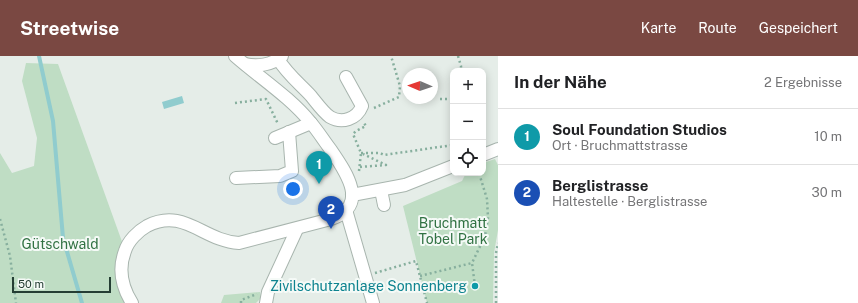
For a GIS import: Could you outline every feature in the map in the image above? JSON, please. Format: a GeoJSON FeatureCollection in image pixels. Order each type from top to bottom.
{"type":"FeatureCollection","features":[{"type":"Feature","properties":{"kind":"street"},"geometry":{"type":"LineString","coordinates":[[240,60],[256,67],[280,58],[285,70],[329,116],[340,120],[359,114],[362,106],[346,77]]}},
{"type":"Feature","properties":{"kind":"street"},"geometry":{"type":"LineString","coordinates":[[132,303],[124,291],[121,270],[125,250],[138,231],[159,220],[171,220],[188,224],[226,242],[239,243],[336,218],[350,206],[352,195],[348,176],[311,123],[287,100],[240,60]]}},
{"type":"Feature","properties":{"kind":"street"},"geometry":{"type":"LineString","coordinates":[[236,178],[280,176],[292,171],[283,135],[311,123]]}},
{"type":"Feature","properties":{"kind":"street"},"geometry":{"type":"LineString","coordinates":[[486,154],[498,149]]}},
{"type":"Feature","properties":{"kind":"street"},"geometry":{"type":"LineString","coordinates":[[352,195],[405,185],[450,167]]}},
{"type":"Feature","properties":{"kind":"street"},"geometry":{"type":"LineString","coordinates":[[381,190],[384,205]]}},
{"type":"Feature","properties":{"kind":"street"},"geometry":{"type":"LineString","coordinates":[[346,210],[373,303]]}},
{"type":"Feature","properties":{"kind":"street"},"geometry":{"type":"LineString","coordinates":[[264,298],[297,229]]}},
{"type":"Feature","properties":{"kind":"path"},"geometry":{"type":"LineString","coordinates":[[359,114],[400,97],[400,86],[391,56]]}},
{"type":"Feature","properties":{"kind":"path"},"geometry":{"type":"LineString","coordinates":[[458,56],[461,68]]}},
{"type":"Feature","properties":{"kind":"path"},"geometry":{"type":"LineString","coordinates":[[235,103],[266,99],[283,135]]}},
{"type":"Feature","properties":{"kind":"path"},"geometry":{"type":"LineString","coordinates":[[440,99],[450,99]]}},
{"type":"Feature","properties":{"kind":"path"},"geometry":{"type":"LineString","coordinates":[[356,131],[354,134],[361,153],[360,167],[386,165],[361,153]]}},
{"type":"Feature","properties":{"kind":"path"},"geometry":{"type":"LineString","coordinates":[[361,153],[380,153],[384,155],[450,145]]}},
{"type":"Feature","properties":{"kind":"path"},"geometry":{"type":"LineString","coordinates":[[475,286],[472,263],[485,236],[488,218],[487,198],[480,176]]}},
{"type":"Feature","properties":{"kind":"path"},"geometry":{"type":"LineString","coordinates":[[0,219],[10,256],[16,303]]}},
{"type":"Feature","properties":{"kind":"path"},"geometry":{"type":"LineString","coordinates":[[496,303],[496,253],[498,242]]}},
{"type":"Feature","properties":{"kind":"path"},"geometry":{"type":"LineString","coordinates":[[365,276],[416,262],[427,303]]}},
{"type":"Feature","properties":{"kind":"path"},"geometry":{"type":"LineString","coordinates":[[420,276],[472,263]]}},
{"type":"Feature","properties":{"kind":"path"},"geometry":{"type":"LineString","coordinates":[[241,303],[241,300],[248,296],[264,298]]}},
{"type":"Feature","properties":{"kind":"green space","name":"Gütschwald"},"geometry":{"type":"Polygon","coordinates":[[[26,63],[58,64],[125,250],[121,270],[132,303],[0,303],[0,153],[12,173],[34,166],[37,138],[22,81],[26,63]]]}},
{"type":"Feature","properties":{"kind":"green space","name":"Bruchmatt Tobel Park"},"geometry":{"type":"Polygon","coordinates":[[[495,159],[498,165],[498,230],[494,253],[493,303],[427,303],[403,206],[462,181],[464,176],[486,176],[486,162],[495,159]]]}},
{"type":"Feature","properties":{"kind":"green space"},"geometry":{"type":"Polygon","coordinates":[[[260,292],[261,298],[256,303],[221,303],[224,295],[260,292]]]}},
{"type":"Feature","properties":{"kind":"water"},"geometry":{"type":"Polygon","coordinates":[[[182,96],[184,103],[164,109],[162,102],[182,96]]]}},
{"type":"Feature","properties":{"kind":"waterway"},"geometry":{"type":"LineString","coordinates":[[39,56],[53,121],[63,238],[82,303]]}},
{"type":"Feature","properties":{"kind":"place","name":"Soul Foundation Studios"},"geometry":{"type":"Point","coordinates":[319,184]}},
{"type":"Feature","properties":{"kind":"place","name":"Berglistrasse"},"geometry":{"type":"Point","coordinates":[331,229]}},
{"type":"Feature","properties":{"kind":"place","name":"Zivilschutzanlage Sonnenberg"},"geometry":{"type":"Point","coordinates":[475,286]}}]}
